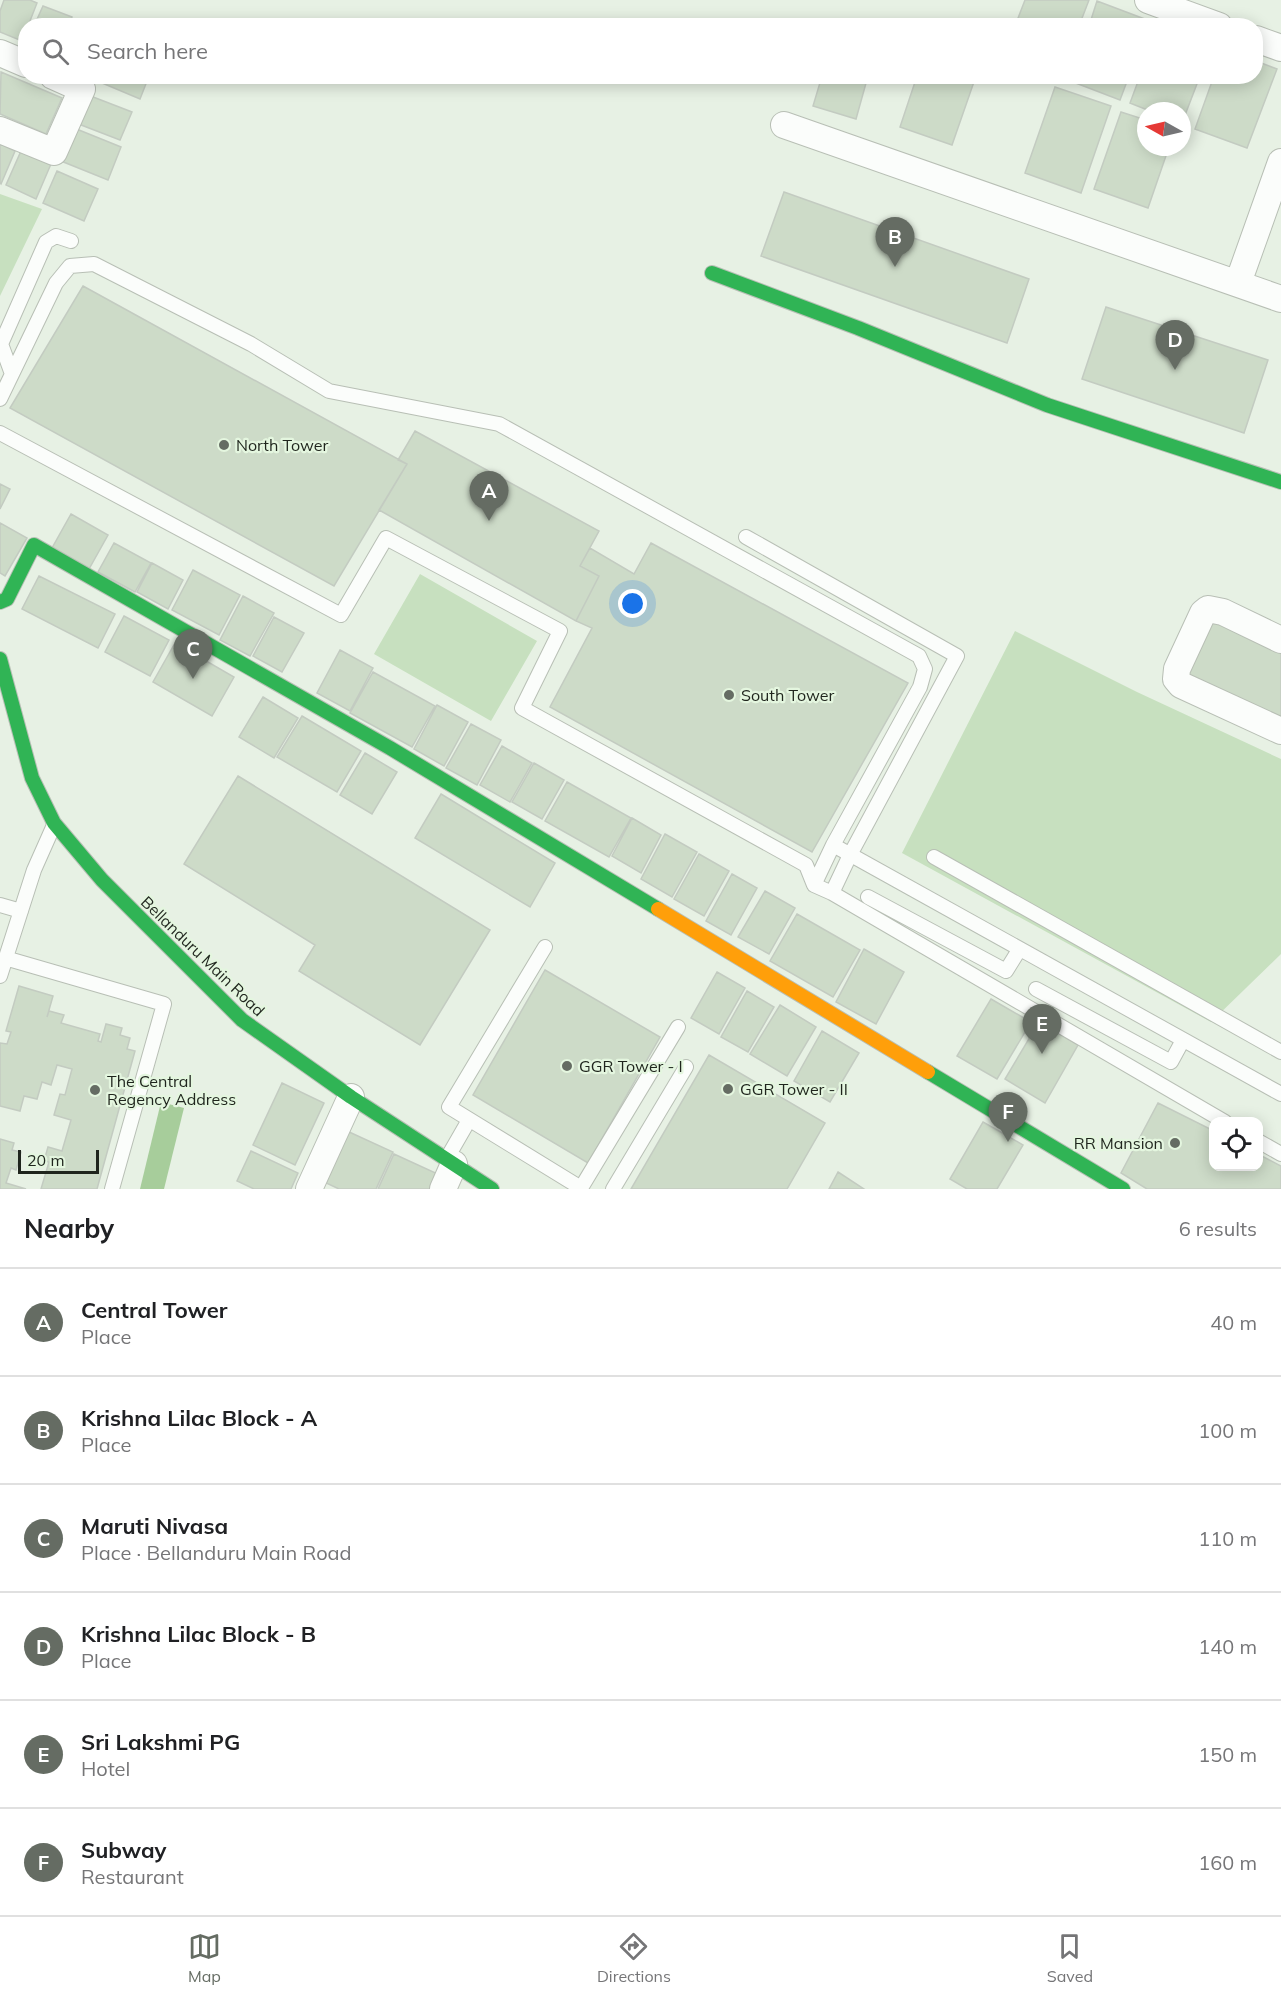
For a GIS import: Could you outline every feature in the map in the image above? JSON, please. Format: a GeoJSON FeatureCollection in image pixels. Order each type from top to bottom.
{"type":"FeatureCollection","features":[{"type":"Feature","properties":{"kind":"street"},"geometry":{"type":"LineString","coordinates":[[1148,0],[1197,18]]}},
{"type":"Feature","properties":{"kind":"street"},"geometry":{"type":"LineString","coordinates":[[1263,42],[1281,48]]}},
{"type":"Feature","properties":{"kind":"street"},"geometry":{"type":"LineString","coordinates":[[0,53],[18,61]]}},
{"type":"Feature","properties":{"kind":"street"},"geometry":{"type":"LineString","coordinates":[[0,130],[54,152],[82,89],[71,84]]}},
{"type":"Feature","properties":{"kind":"street"},"geometry":{"type":"LineString","coordinates":[[784,125],[1281,299]]}},
{"type":"Feature","properties":{"kind":"street"},"geometry":{"type":"LineString","coordinates":[[1238,283],[1281,162]]}},
{"type":"Feature","properties":{"kind":"street"},"geometry":{"type":"LineString","coordinates":[[712,273],[1047,405],[1281,482]]}},
{"type":"Feature","properties":{"kind":"street"},"geometry":{"type":"LineString","coordinates":[[0,602],[7,599],[34,545],[390,748],[1123,1189]]}},
{"type":"Feature","properties":{"kind":"street"},"geometry":{"type":"LineString","coordinates":[[1281,640],[1223,612],[1208,609],[1203,613],[1177,669],[1176,679],[1181,685],[1281,731]]}},
{"type":"Feature","properties":{"kind":"street","name":"Bellanduru Main Road"},"geometry":{"type":"LineString","coordinates":[[0,659],[32,778],[54,823],[102,880],[242,1020],[351,1097],[492,1189]]}},
{"type":"Feature","properties":{"kind":"street"},"geometry":{"type":"LineString","coordinates":[[309,1189],[351,1097]]}},
{"type":"Feature","properties":{"kind":"street"},"geometry":{"type":"LineString","coordinates":[[443,1189],[450,1162]]}},
{"type":"Feature","properties":{"kind":"lane"},"geometry":{"type":"LineString","coordinates":[[12,374],[1,344],[18,304],[46,242],[56,236],[71,242]]}},
{"type":"Feature","properties":{"kind":"lane"},"geometry":{"type":"LineString","coordinates":[[0,399],[56,283],[70,266],[94,264],[251,344],[329,391],[499,424],[919,656],[925,669],[920,687],[814,885]]}},
{"type":"Feature","properties":{"kind":"lane"},"geometry":{"type":"LineString","coordinates":[[0,433],[341,615],[386,538],[560,631],[522,708],[806,865],[814,885],[832,893],[1215,1117]]}},
{"type":"Feature","properties":{"kind":"lane"},"geometry":{"type":"LineString","coordinates":[[746,537],[957,656],[850,855],[832,893]]}},
{"type":"Feature","properties":{"kind":"lane"},"geometry":{"type":"LineString","coordinates":[[0,976],[34,870],[54,823]]}},
{"type":"Feature","properties":{"kind":"lane"},"geometry":{"type":"LineString","coordinates":[[833,846],[1281,1094]]}},
{"type":"Feature","properties":{"kind":"lane"},"geometry":{"type":"LineString","coordinates":[[934,857],[1281,1052]]}},
{"type":"Feature","properties":{"kind":"lane"},"geometry":{"type":"LineString","coordinates":[[868,897],[1006,971],[1019,950]]}},
{"type":"Feature","properties":{"kind":"lane"},"geometry":{"type":"LineString","coordinates":[[0,905],[21,911]]}},
{"type":"Feature","properties":{"kind":"lane"},"geometry":{"type":"LineString","coordinates":[[545,947],[449,1107],[469,1120],[581,1188],[678,1028]]}},
{"type":"Feature","properties":{"kind":"lane"},"geometry":{"type":"LineString","coordinates":[[5,958],[164,1004],[112,1189]]}},
{"type":"Feature","properties":{"kind":"lane"},"geometry":{"type":"LineString","coordinates":[[1036,989],[1171,1062],[1183,1040]]}},
{"type":"Feature","properties":{"kind":"lane"},"geometry":{"type":"LineString","coordinates":[[613,1189],[686,1067]]}},
{"type":"Feature","properties":{"kind":"lane"},"geometry":{"type":"LineString","coordinates":[[450,1162],[469,1120]]}},
{"type":"Feature","properties":{"kind":"lane"},"geometry":{"type":"LineString","coordinates":[[1263,1144],[1281,1154]]}},
{"type":"Feature","properties":{"kind":"shaded area"},"geometry":{"type":"Polygon","coordinates":[[[0,194],[42,209],[0,296],[0,194]]]}},
{"type":"Feature","properties":{"kind":"shaded area"},"geometry":{"type":"Polygon","coordinates":[[[420,574],[537,641],[491,721],[374,654],[420,574]]]}},
{"type":"Feature","properties":{"kind":"shaded area"},"geometry":{"type":"Polygon","coordinates":[[[1015,631],[1137,692],[1281,759],[1281,954],[1211,1022],[902,853],[1015,631]]]}},
{"type":"Feature","properties":{"kind":"shaded area"},"geometry":{"type":"Polygon","coordinates":[[[161,1102],[184,1108],[164,1189],[140,1189],[161,1102]]]}},
{"type":"Feature","properties":{"kind":"building"},"geometry":{"type":"Polygon","coordinates":[[[4,0],[30,0],[37,3],[31,18],[18,18],[18,39],[0,32],[0,11],[4,0]]]}},
{"type":"Feature","properties":{"kind":"building"},"geometry":{"type":"Polygon","coordinates":[[[1025,0],[1089,0],[1082,18],[1018,18],[1025,0]]]}},
{"type":"Feature","properties":{"kind":"building"},"geometry":{"type":"Polygon","coordinates":[[[1097,1],[1142,18],[1092,18],[1097,1]]]}},
{"type":"Feature","properties":{"kind":"building"},"geometry":{"type":"Polygon","coordinates":[[[43,6],[72,17],[72,18],[38,18],[43,6]]]}},
{"type":"Feature","properties":{"kind":"building"},"geometry":{"type":"Polygon","coordinates":[[[1263,64],[1277,69],[1247,148],[1195,129],[1211,84],[1263,84],[1263,64]]]}},
{"type":"Feature","properties":{"kind":"building"},"geometry":{"type":"Polygon","coordinates":[[[1,72],[18,79],[18,84],[29,84],[62,98],[46,134],[0,114],[1,72]]]}},
{"type":"Feature","properties":{"kind":"building"},"geometry":{"type":"Polygon","coordinates":[[[104,84],[146,84],[140,99],[104,84]]]}},
{"type":"Feature","properties":{"kind":"building"},"geometry":{"type":"Polygon","coordinates":[[[820,84],[866,84],[856,119],[813,106],[820,84]]]}},
{"type":"Feature","properties":{"kind":"building"},"geometry":{"type":"Polygon","coordinates":[[[914,84],[973,84],[952,145],[900,127],[914,84]]]}},
{"type":"Feature","properties":{"kind":"building"},"geometry":{"type":"Polygon","coordinates":[[[1078,84],[1126,84],[1120,100],[1078,84]]]}},
{"type":"Feature","properties":{"kind":"building"},"geometry":{"type":"Polygon","coordinates":[[[1137,84],[1197,84],[1190,102],[1137,102],[1137,106],[1130,103],[1137,84]]]}},
{"type":"Feature","properties":{"kind":"building"},"geometry":{"type":"Polygon","coordinates":[[[1055,87],[1111,106],[1081,193],[1025,173],[1055,87]]]}},
{"type":"Feature","properties":{"kind":"building"},"geometry":{"type":"Polygon","coordinates":[[[88,95],[132,112],[120,140],[76,123],[88,95]]]}},
{"type":"Feature","properties":{"kind":"building"},"geometry":{"type":"Polygon","coordinates":[[[1121,112],[1137,117],[1137,156],[1166,156],[1148,208],[1094,189],[1121,112]]]}},
{"type":"Feature","properties":{"kind":"building"},"geometry":{"type":"Polygon","coordinates":[[[74,128],[121,147],[108,180],[61,161],[74,128]]]}},
{"type":"Feature","properties":{"kind":"building"},"geometry":{"type":"Polygon","coordinates":[[[0,144],[15,151],[1,184],[0,183],[0,144]]]}},
{"type":"Feature","properties":{"kind":"building"},"geometry":{"type":"Polygon","coordinates":[[[21,151],[51,164],[36,199],[6,185],[21,151]]]}},
{"type":"Feature","properties":{"kind":"building"},"geometry":{"type":"Polygon","coordinates":[[[57,171],[98,189],[84,221],[43,203],[57,171]]]}},
{"type":"Feature","properties":{"kind":"building"},"geometry":{"type":"Polygon","coordinates":[[[784,192],[1029,279],[1007,343],[761,256],[784,192]]]}},
{"type":"Feature","properties":{"kind":"building","name":"North Tower"},"geometry":{"type":"Polygon","coordinates":[[[83,286],[407,464],[334,586],[10,408],[83,286]]]}},
{"type":"Feature","properties":{"kind":"building"},"geometry":{"type":"Polygon","coordinates":[[[1106,307],[1268,360],[1244,433],[1082,379],[1106,307]]]}},
{"type":"Feature","properties":{"kind":"building"},"geometry":{"type":"Polygon","coordinates":[[[415,431],[599,531],[580,566],[599,576],[576,621],[379,510],[407,464],[398,460],[415,431]]]}},
{"type":"Feature","properties":{"kind":"building"},"geometry":{"type":"Polygon","coordinates":[[[0,484],[10,489],[0,509],[0,484]]]}},
{"type":"Feature","properties":{"kind":"building"},"geometry":{"type":"Polygon","coordinates":[[[71,514],[108,535],[89,569],[52,548],[71,514]]]}},
{"type":"Feature","properties":{"kind":"building"},"geometry":{"type":"Polygon","coordinates":[[[0,523],[27,538],[5,576],[0,573],[0,523]]]}},
{"type":"Feature","properties":{"kind":"building"},"geometry":{"type":"Polygon","coordinates":[[[114,543],[151,563],[135,592],[98,572],[114,543]]]}},
{"type":"Feature","properties":{"kind":"building","name":"South Tower"},"geometry":{"type":"Polygon","coordinates":[[[651,543],[908,683],[812,852],[550,707],[592,628],[576,621],[599,576],[580,566],[590,548],[634,574],[651,543]]]}},
{"type":"Feature","properties":{"kind":"building"},"geometry":{"type":"Polygon","coordinates":[[[152,563],[183,580],[168,609],[137,592],[152,563]]]}},
{"type":"Feature","properties":{"kind":"building"},"geometry":{"type":"Polygon","coordinates":[[[193,570],[240,595],[219,635],[172,610],[193,570]]]}},
{"type":"Feature","properties":{"kind":"building"},"geometry":{"type":"Polygon","coordinates":[[[39,576],[115,614],[98,648],[22,609],[39,576]]]}},
{"type":"Feature","properties":{"kind":"building"},"geometry":{"type":"Polygon","coordinates":[[[243,596],[274,613],[250,656],[220,640],[243,596]]]}},
{"type":"Feature","properties":{"kind":"building"},"geometry":{"type":"Polygon","coordinates":[[[124,616],[169,640],[150,676],[105,652],[124,616]]]}},
{"type":"Feature","properties":{"kind":"building"},"geometry":{"type":"Polygon","coordinates":[[[1208,616],[1281,651],[1281,719],[1182,672],[1208,616]]]}},
{"type":"Feature","properties":{"kind":"building"},"geometry":{"type":"Polygon","coordinates":[[[274,617],[304,633],[282,672],[253,656],[274,617]]]}},
{"type":"Feature","properties":{"kind":"building"},"geometry":{"type":"Polygon","coordinates":[[[175,643],[234,677],[212,716],[153,682],[175,643]]]}},
{"type":"Feature","properties":{"kind":"building"},"geometry":{"type":"Polygon","coordinates":[[[340,650],[373,668],[350,711],[317,693],[340,650]]]}},
{"type":"Feature","properties":{"kind":"building"},"geometry":{"type":"Polygon","coordinates":[[[373,672],[435,706],[412,747],[350,713],[373,672]]]}},
{"type":"Feature","properties":{"kind":"building"},"geometry":{"type":"Polygon","coordinates":[[[263,697],[298,718],[274,758],[239,737],[263,697]]]}},
{"type":"Feature","properties":{"kind":"building"},"geometry":{"type":"Polygon","coordinates":[[[437,705],[468,722],[444,766],[414,749],[437,705]]]}},
{"type":"Feature","properties":{"kind":"building"},"geometry":{"type":"Polygon","coordinates":[[[302,716],[361,751],[337,792],[277,757],[302,716]]]}},
{"type":"Feature","properties":{"kind":"building"},"geometry":{"type":"Polygon","coordinates":[[[471,724],[501,740],[477,785],[446,768],[471,724]]]}},
{"type":"Feature","properties":{"kind":"building"},"geometry":{"type":"Polygon","coordinates":[[[502,746],[532,763],[510,802],[480,785],[502,746]]]}},
{"type":"Feature","properties":{"kind":"building"},"geometry":{"type":"Polygon","coordinates":[[[365,753],[397,772],[372,814],[340,795],[365,753]]]}},
{"type":"Feature","properties":{"kind":"building"},"geometry":{"type":"Polygon","coordinates":[[[534,763],[564,780],[542,819],[512,802],[534,763]]]}},
{"type":"Feature","properties":{"kind":"building"},"geometry":{"type":"Polygon","coordinates":[[[238,776],[490,930],[420,1045],[299,971],[315,945],[184,864],[238,776]]]}},
{"type":"Feature","properties":{"kind":"building"},"geometry":{"type":"Polygon","coordinates":[[[567,782],[631,818],[609,857],[545,821],[567,782]]]}},
{"type":"Feature","properties":{"kind":"building"},"geometry":{"type":"Polygon","coordinates":[[[441,794],[555,863],[530,907],[415,838],[441,794]]]}},
{"type":"Feature","properties":{"kind":"building"},"geometry":{"type":"Polygon","coordinates":[[[632,818],[661,835],[641,873],[612,856],[632,818]]]}},
{"type":"Feature","properties":{"kind":"building"},"geometry":{"type":"Polygon","coordinates":[[[665,834],[697,852],[672,897],[641,879],[665,834]]]}},
{"type":"Feature","properties":{"kind":"building"},"geometry":{"type":"Polygon","coordinates":[[[699,854],[729,871],[704,916],[674,899],[699,854]]]}},
{"type":"Feature","properties":{"kind":"building"},"geometry":{"type":"Polygon","coordinates":[[[732,874],[757,888],[731,935],[706,921],[732,874]]]}},
{"type":"Feature","properties":{"kind":"building"},"geometry":{"type":"Polygon","coordinates":[[[765,891],[795,908],[769,954],[738,937],[765,891]]]}},
{"type":"Feature","properties":{"kind":"building"},"geometry":{"type":"Polygon","coordinates":[[[797,914],[860,950],[833,997],[770,961],[797,914]]]}},
{"type":"Feature","properties":{"kind":"building"},"geometry":{"type":"Polygon","coordinates":[[[864,949],[904,972],[876,1024],[836,1002],[864,949]]]}},
{"type":"Feature","properties":{"kind":"building","name":"GGR Tower - I"},"geometry":{"type":"Polygon","coordinates":[[[545,970],[660,1037],[588,1163],[473,1095],[545,970]]]}},
{"type":"Feature","properties":{"kind":"building"},"geometry":{"type":"Polygon","coordinates":[[[717,972],[745,988],[719,1034],[691,1018],[717,972]]]}},
{"type":"Feature","properties":{"kind":"building","name":"The Central Regency Address"},"geometry":{"type":"Polygon","coordinates":[[[19,986],[53,996],[47,1017],[49,1011],[64,1015],[61,1023],[100,1034],[98,1041],[101,1042],[106,1024],[122,1028],[120,1035],[130,1038],[127,1049],[135,1051],[97,1189],[41,1189],[49,1162],[44,1161],[48,1147],[62,1151],[71,1120],[54,1115],[60,1094],[65,1095],[72,1069],[57,1065],[51,1085],[42,1082],[37,1099],[24,1096],[20,1111],[0,1106],[0,1043],[7,1044],[11,1032],[6,1031],[19,986]]]}},
{"type":"Feature","properties":{"kind":"building"},"geometry":{"type":"Polygon","coordinates":[[[747,991],[774,1007],[748,1052],[721,1037],[747,991]]]}},
{"type":"Feature","properties":{"kind":"building"},"geometry":{"type":"Polygon","coordinates":[[[991,999],[1031,1022],[997,1079],[957,1056],[991,999]]]}},
{"type":"Feature","properties":{"kind":"building"},"geometry":{"type":"Polygon","coordinates":[[[780,1005],[816,1027],[787,1076],[750,1054],[780,1005]]]}},
{"type":"Feature","properties":{"kind":"building"},"geometry":{"type":"Polygon","coordinates":[[[1039,1022],[1078,1045],[1045,1103],[1005,1079],[1039,1022]]]}},
{"type":"Feature","properties":{"kind":"building"},"geometry":{"type":"Polygon","coordinates":[[[822,1031],[859,1053],[830,1102],[794,1081],[822,1031]]]}},
{"type":"Feature","properties":{"kind":"building","name":"GGR Tower - II"},"geometry":{"type":"Polygon","coordinates":[[[709,1055],[825,1123],[787,1189],[631,1189],[709,1055]]]}},
{"type":"Feature","properties":{"kind":"building"},"geometry":{"type":"Polygon","coordinates":[[[282,1083],[324,1103],[295,1165],[253,1145],[282,1083]]]}},
{"type":"Feature","properties":{"kind":"building","name":"RR Mansion"},"geometry":{"type":"Polygon","coordinates":[[[1158,1103],[1209,1128],[1209,1171],[1263,1171],[1263,1157],[1281,1166],[1281,1189],[1147,1189],[1121,1173],[1158,1103]]]}},
{"type":"Feature","properties":{"kind":"building"},"geometry":{"type":"Polygon","coordinates":[[[983,1122],[1023,1145],[997,1189],[967,1189],[950,1179],[983,1122]]]}},
{"type":"Feature","properties":{"kind":"building"},"geometry":{"type":"Polygon","coordinates":[[[347,1131],[393,1152],[376,1189],[339,1189],[324,1182],[347,1131]]]}},
{"type":"Feature","properties":{"kind":"building"},"geometry":{"type":"Polygon","coordinates":[[[0,1139],[14,1143],[12,1150],[21,1152],[16,1170],[11,1168],[6,1183],[26,1189],[0,1189],[0,1139]]]}},
{"type":"Feature","properties":{"kind":"building"},"geometry":{"type":"Polygon","coordinates":[[[251,1151],[298,1173],[291,1189],[254,1189],[237,1181],[251,1151]]]}},
{"type":"Feature","properties":{"kind":"building"},"geometry":{"type":"Polygon","coordinates":[[[394,1154],[440,1175],[433,1189],[378,1189],[394,1154]]]}},
{"type":"Feature","properties":{"kind":"building"},"geometry":{"type":"Polygon","coordinates":[[[838,1172],[864,1189],[829,1189],[838,1172]]]}},
{"type":"Feature","properties":{"kind":"traffic: fast"},"geometry":{"type":"LineString","coordinates":[[712,273],[858,328],[1047,405],[1281,482]]}},
{"type":"Feature","properties":{"kind":"traffic: fast"},"geometry":{"type":"LineString","coordinates":[[0,602],[7,599],[34,545],[390,748],[658,909]]}},
{"type":"Feature","properties":{"kind":"traffic: fast"},"geometry":{"type":"LineString","coordinates":[[0,659],[32,778],[54,823],[102,880],[242,1020],[351,1097],[492,1189]]}},
{"type":"Feature","properties":{"kind":"traffic: fast"},"geometry":{"type":"LineString","coordinates":[[928,1072],[1123,1189]]}},
{"type":"Feature","properties":{"kind":"traffic: slow"},"geometry":{"type":"LineString","coordinates":[[658,909],[928,1072]]}},
{"type":"Feature","properties":{"kind":"place","name":"Krishna Lilac Block - A"},"geometry":{"type":"Point","coordinates":[895,267]}},
{"type":"Feature","properties":{"kind":"place","name":"Krishna Lilac Block - B"},"geometry":{"type":"Point","coordinates":[1175,370]}},
{"type":"Feature","properties":{"kind":"place","name":"North Tower"},"geometry":{"type":"Point","coordinates":[224,445]}},
{"type":"Feature","properties":{"kind":"place","name":"Central Tower"},"geometry":{"type":"Point","coordinates":[489,521]}},
{"type":"Feature","properties":{"kind":"place","name":"Maruti Nivasa"},"geometry":{"type":"Point","coordinates":[193,679]}},
{"type":"Feature","properties":{"kind":"place","name":"South Tower"},"geometry":{"type":"Point","coordinates":[729,695]}},
{"type":"Feature","properties":{"kind":"place","name":"Sri Lakshmi PG"},"geometry":{"type":"Point","coordinates":[1042,1054]}},
{"type":"Feature","properties":{"kind":"place","name":"GGR Tower - I"},"geometry":{"type":"Point","coordinates":[567,1066]}},
{"type":"Feature","properties":{"kind":"place","name":"GGR Tower - II"},"geometry":{"type":"Point","coordinates":[728,1089]}},
{"type":"Feature","properties":{"kind":"place","name":"The Central Regency Address"},"geometry":{"type":"Point","coordinates":[95,1090]}},
{"type":"Feature","properties":{"kind":"place","name":"Subway"},"geometry":{"type":"Point","coordinates":[1008,1142]}},
{"type":"Feature","properties":{"kind":"place","name":"RR Mansion"},"geometry":{"type":"Point","coordinates":[1175,1143]}}]}
